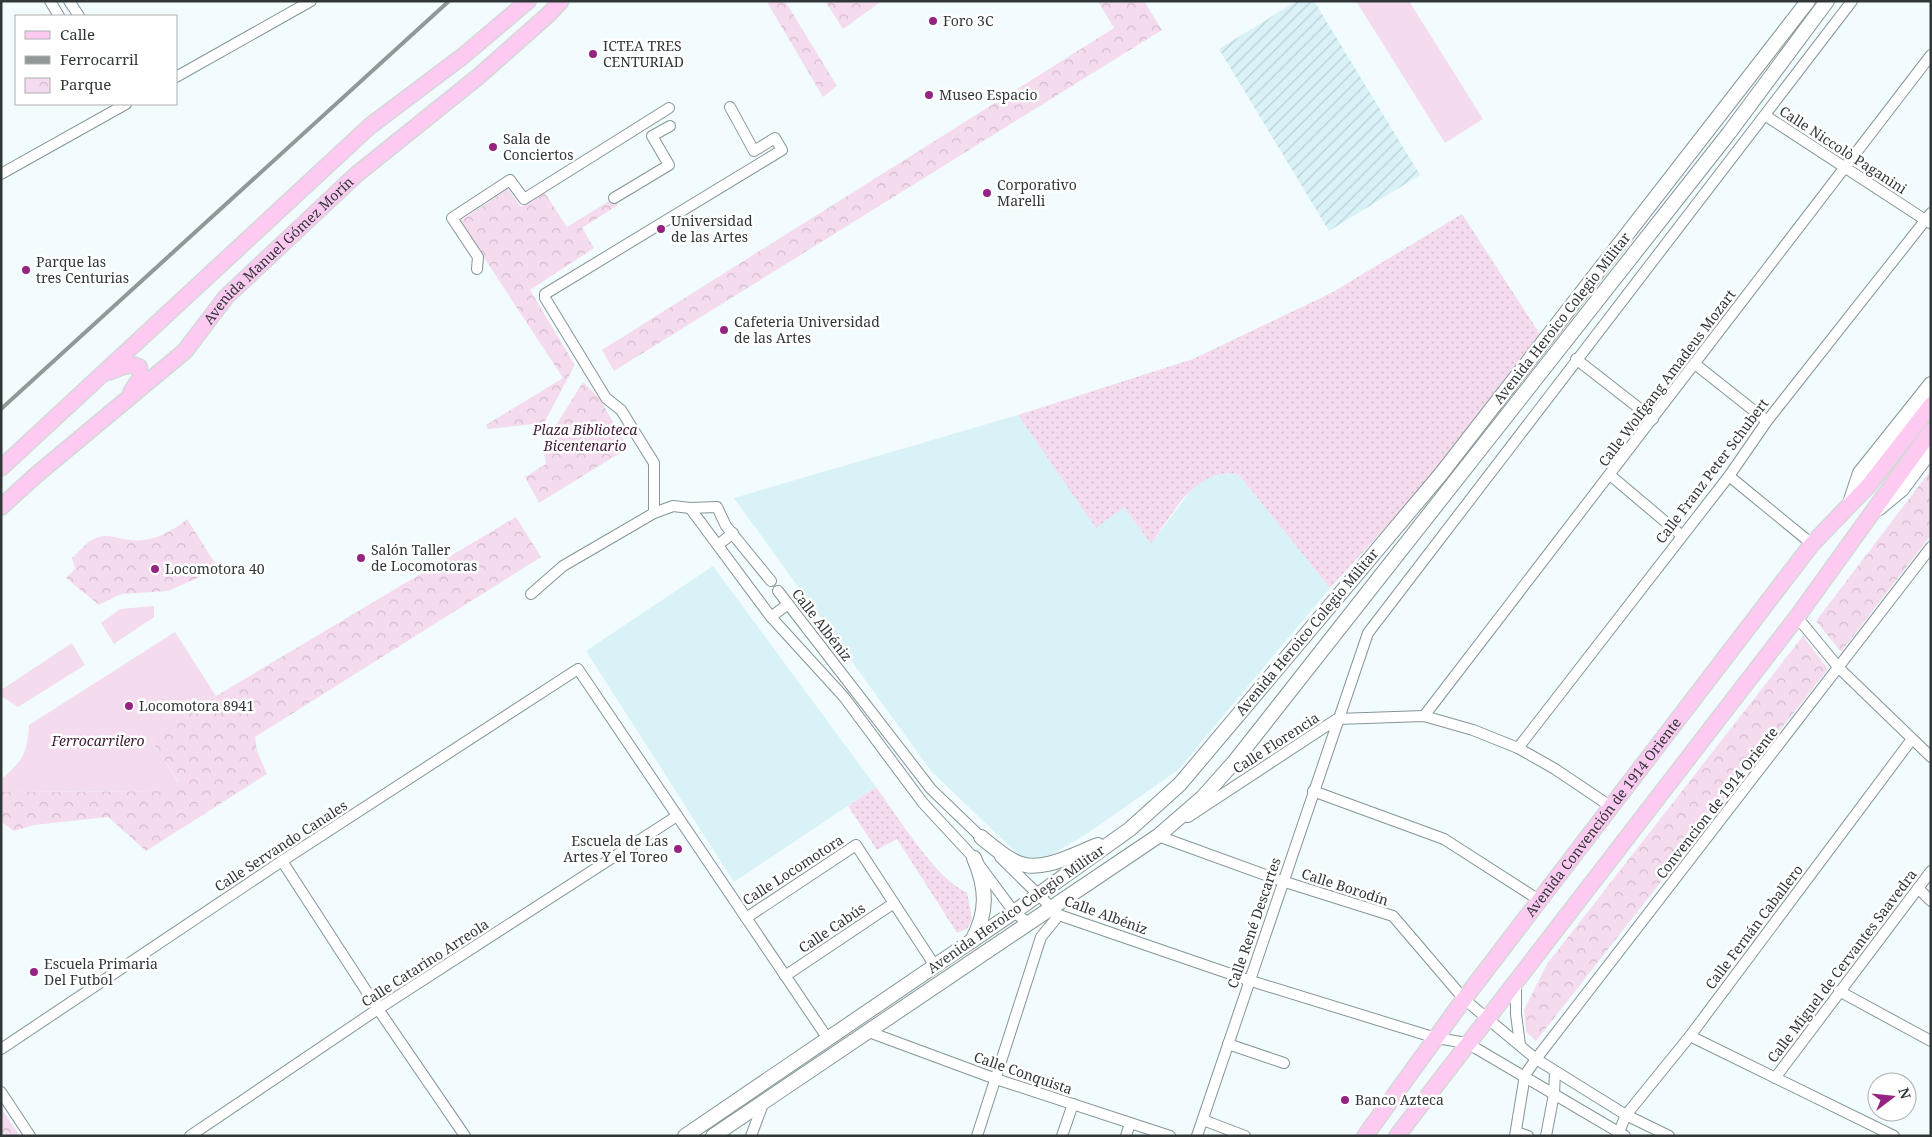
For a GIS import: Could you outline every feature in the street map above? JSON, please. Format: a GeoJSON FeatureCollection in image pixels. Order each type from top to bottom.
{"type":"FeatureCollection","features":[{"type":"Feature","properties":{"kind":"main road","name":"Avenida Manuel Gómez Morín"},"geometry":{"type":"LineString","coordinates":[[1,468],[370,126],[463,56],[528,1]]}},
{"type":"Feature","properties":{"kind":"main road","name":"Avenida Manuel Gómez Morín"},"geometry":{"type":"LineString","coordinates":[[1,507],[185,351],[226,297],[356,174],[479,76],[561,1]]}},
{"type":"Feature","properties":{"kind":"main road"},"geometry":{"type":"LineString","coordinates":[[100,376],[132,365],[139,367],[141,372],[141,377],[133,390],[113,411]]}},
{"type":"Feature","properties":{"kind":"main road","name":"Avenida Convención de 1914 Oriente"},"geometry":{"type":"LineString","coordinates":[[1365,1136],[1464,999],[1812,544],[1869,485],[1931,405]]}},
{"type":"Feature","properties":{"kind":"main road"},"geometry":{"type":"LineString","coordinates":[[1397,1136],[1797,617],[1869,517],[1884,493],[1931,431]]}},
{"type":"Feature","properties":{"kind":"street"},"geometry":{"type":"LineString","coordinates":[[50,1],[58,15]]}},
{"type":"Feature","properties":{"kind":"street"},"geometry":{"type":"LineString","coordinates":[[69,1],[78,15]]}},
{"type":"Feature","properties":{"kind":"street"},"geometry":{"type":"LineString","coordinates":[[178,76],[311,1]]}},
{"type":"Feature","properties":{"kind":"street","name":"Avenida Heroico Colegio Militar"},"geometry":{"type":"LineString","coordinates":[[685,1136],[1014,912],[1120,836],[1180,784],[1441,474],[1808,1]]}},
{"type":"Feature","properties":{"kind":"street","name":"Avenida Heroico Colegio Militar"},"geometry":{"type":"LineString","coordinates":[[713,1136],[1029,924],[1054,912],[1158,836],[1203,797],[1235,761],[1723,141],[1828,1]]}},
{"type":"Feature","properties":{"kind":"street"},"geometry":{"type":"LineString","coordinates":[[1338,719],[1368,633],[1576,359],[1766,116],[1852,1]]}},
{"type":"Feature","properties":{"kind":"street","name":"Calle Wolfgang Amadeus Mozart"},"geometry":{"type":"LineString","coordinates":[[1424,716],[1931,55]]}},
{"type":"Feature","properties":{"kind":"street"},"geometry":{"type":"LineString","coordinates":[[1,174],[120,105]]}},
{"type":"Feature","properties":{"kind":"street"},"geometry":{"type":"LineString","coordinates":[[654,513],[654,464],[621,410],[606,398],[545,298],[545,294],[782,150],[775,138],[754,151],[730,107]]}},
{"type":"Feature","properties":{"kind":"street"},"geometry":{"type":"LineString","coordinates":[[477,269],[478,257],[452,218],[510,180],[524,199],[669,108]]}},
{"type":"Feature","properties":{"kind":"street","name":"Calle Niccolò Paganini"},"geometry":{"type":"LineString","coordinates":[[1766,116],[1929,219]]}},
{"type":"Feature","properties":{"kind":"street"},"geometry":{"type":"LineString","coordinates":[[614,198],[669,165],[652,136],[670,126]]}},
{"type":"Feature","properties":{"kind":"street","name":"Calle Franz Peter Schubert"},"geometry":{"type":"LineString","coordinates":[[1518,748],[1729,476],[1767,421],[1929,219]]}},
{"type":"Feature","properties":{"kind":"street"},"geometry":{"type":"LineString","coordinates":[[1576,359],[1653,419]]}},
{"type":"Feature","properties":{"kind":"street"},"geometry":{"type":"LineString","coordinates":[[1695,364],[1767,421]]}},
{"type":"Feature","properties":{"kind":"street","name":"Avenida Convención de 1914 Oriente"},"geometry":{"type":"LineString","coordinates":[[1849,506],[1860,473],[1931,384]]}},
{"type":"Feature","properties":{"kind":"street"},"geometry":{"type":"LineString","coordinates":[[1869,517],[1902,490],[1931,450]]}},
{"type":"Feature","properties":{"kind":"street"},"geometry":{"type":"LineString","coordinates":[[1610,475],[1682,535]]}},
{"type":"Feature","properties":{"kind":"street"},"geometry":{"type":"LineString","coordinates":[[1729,476],[1812,544]]}},
{"type":"Feature","properties":{"kind":"street"},"geometry":{"type":"LineString","coordinates":[[531,594],[563,566],[654,513],[673,506],[690,508],[717,507],[722,519],[770,582]]}},
{"type":"Feature","properties":{"kind":"street","name":"Calle Albéniz"},"geometry":{"type":"LineString","coordinates":[[690,508],[771,618],[844,697],[923,803],[974,858],[1014,912],[1029,924]]}},
{"type":"Feature","properties":{"kind":"street"},"geometry":{"type":"LineString","coordinates":[[718,545],[732,532]]}},
{"type":"Feature","properties":{"kind":"street","name":"Convencion de 1914 Oriente"},"geometry":{"type":"LineString","coordinates":[[1525,1075],[1931,547]]}},
{"type":"Feature","properties":{"kind":"street","name":"Calle Albéniz"},"geometry":{"type":"LineString","coordinates":[[778,591],[930,789],[981,837],[1054,912],[1248,980],[1436,1038],[1467,1043],[1525,1075],[1622,1134]]}},
{"type":"Feature","properties":{"kind":"street"},"geometry":{"type":"LineString","coordinates":[[771,618],[788,604]]}},
{"type":"Feature","properties":{"kind":"street"},"geometry":{"type":"LineString","coordinates":[[1797,617],[1839,668],[1931,757]]}},
{"type":"Feature","properties":{"kind":"street","name":"Calle Servando Canales"},"geometry":{"type":"LineString","coordinates":[[1,1049],[282,861],[578,669],[677,816]]}},
{"type":"Feature","properties":{"kind":"street","name":"Calle Florencia"},"geometry":{"type":"LineString","coordinates":[[1158,836],[1338,719],[1424,716],[1473,730],[1518,748],[1555,769],[1610,806]]}},
{"type":"Feature","properties":{"kind":"street","name":"Calle René Descartes"},"geometry":{"type":"LineString","coordinates":[[1197,1136],[1248,980],[1338,719]]}},
{"type":"Feature","properties":{"kind":"street","name":"Calle Fernán Caballero"},"geometry":{"type":"LineString","coordinates":[[1622,1134],[1626,1115],[1690,1036],[1912,739]]}},
{"type":"Feature","properties":{"kind":"street"},"geometry":{"type":"LineString","coordinates":[[1313,792],[1444,839],[1539,900]]}},
{"type":"Feature","properties":{"kind":"street"},"geometry":{"type":"LineString","coordinates":[[677,816],[828,1039]]}},
{"type":"Feature","properties":{"kind":"street","name":"Calle Catarino Arreola"},"geometry":{"type":"LineString","coordinates":[[190,1136],[378,1009],[677,816]]}},
{"type":"Feature","properties":{"kind":"street"},"geometry":{"type":"LineString","coordinates":[[981,837],[1007,857],[1018,863],[1031,866],[1044,865],[1069,857],[1120,836]]}},
{"type":"Feature","properties":{"kind":"street","name":"Calle Borodín"},"geometry":{"type":"LineString","coordinates":[[1158,836],[1282,881],[1393,916],[1464,999],[1536,1059],[1626,1115],[1669,1136]]}},
{"type":"Feature","properties":{"kind":"street","name":"Calle Locomotora"},"geometry":{"type":"LineString","coordinates":[[746,918],[856,845],[894,903]]}},
{"type":"Feature","properties":{"kind":"street"},"geometry":{"type":"LineString","coordinates":[[970,943],[980,927],[984,909],[985,890],[974,858]]}},
{"type":"Feature","properties":{"kind":"street"},"geometry":{"type":"LineString","coordinates":[[282,861],[378,1009],[465,1136]]}},
{"type":"Feature","properties":{"kind":"street","name":"Calle Miguel de Cervantes Saavedra"},"geometry":{"type":"LineString","coordinates":[[1775,1078],[1931,871]]}},
{"type":"Feature","properties":{"kind":"street"},"geometry":{"type":"LineString","coordinates":[[1918,888],[1931,901]]}},
{"type":"Feature","properties":{"kind":"street"},"geometry":{"type":"LineString","coordinates":[[894,903],[935,966]]}},
{"type":"Feature","properties":{"kind":"street","name":"Calle Cabús"},"geometry":{"type":"LineString","coordinates":[[785,976],[894,903]]}},
{"type":"Feature","properties":{"kind":"street"},"geometry":{"type":"LineString","coordinates":[[977,1136],[1042,937],[1054,912]]}},
{"type":"Feature","properties":{"kind":"street"},"geometry":{"type":"LineString","coordinates":[[1516,981],[1516,1014],[1520,1045]]}},
{"type":"Feature","properties":{"kind":"street"},"geometry":{"type":"LineString","coordinates":[[1839,992],[1931,1041]]}},
{"type":"Feature","properties":{"kind":"street","name":"Calle Conquista"},"geometry":{"type":"LineString","coordinates":[[869,1032],[996,1079],[1170,1136]]}},
{"type":"Feature","properties":{"kind":"street"},"geometry":{"type":"LineString","coordinates":[[1690,1036],[1894,1136]]}},
{"type":"Feature","properties":{"kind":"street"},"geometry":{"type":"LineString","coordinates":[[1228,1044],[1284,1063]]}},
{"type":"Feature","properties":{"kind":"street"},"geometry":{"type":"LineString","coordinates":[[1546,1136],[1554,1094],[1555,1072]]}},
{"type":"Feature","properties":{"kind":"street"},"geometry":{"type":"LineString","coordinates":[[1525,1075],[1516,1134],[1528,1136]]}},
{"type":"Feature","properties":{"kind":"street"},"geometry":{"type":"LineString","coordinates":[[1,1092],[30,1136]]}},
{"type":"Feature","properties":{"kind":"street"},"geometry":{"type":"LineString","coordinates":[[751,1136],[763,1104]]}},
{"type":"Feature","properties":{"kind":"street"},"geometry":{"type":"LineString","coordinates":[[1062,1136],[1073,1104]]}},
{"type":"Feature","properties":{"kind":"street"},"geometry":{"type":"LineString","coordinates":[[1203,1120],[1245,1136]]}},
{"type":"Feature","properties":{"kind":"street"},"geometry":{"type":"LineString","coordinates":[[1126,1136],[1130,1124]]}},
{"type":"Feature","properties":{"kind":"shaded area"},"geometry":{"type":"Polygon","coordinates":[[[1297,1],[1314,1],[1420,175],[1329,231],[1219,49],[1297,1]]]}},
{"type":"Feature","properties":{"kind":"shaded area"},"geometry":{"type":"Polygon","coordinates":[[[1018,415],[1096,527],[1124,507],[1151,544],[1192,489],[1202,481],[1216,475],[1226,472],[1238,474],[1330,588],[1178,770],[1085,835],[1046,858],[1021,857],[931,771],[734,498],[1018,415]]]}},
{"type":"Feature","properties":{"kind":"shaded area"},"geometry":{"type":"Polygon","coordinates":[[[713,566],[876,787],[734,882],[586,651],[713,566]]]}},
{"type":"Feature","properties":{"kind":"green space"},"geometry":{"type":"Polygon","coordinates":[[[785,1],[837,86],[823,97],[767,2],[785,1]]]}},
{"type":"Feature","properties":{"kind":"green space"},"geometry":{"type":"Polygon","coordinates":[[[825,1],[882,1],[843,29],[825,1]]]}},
{"type":"Feature","properties":{"kind":"green space"},"geometry":{"type":"Polygon","coordinates":[[[1098,1],[1144,1],[1162,30],[614,371],[602,350],[1114,28],[1098,1]]]}},
{"type":"Feature","properties":{"kind":"green space"},"geometry":{"type":"Polygon","coordinates":[[[1356,1],[1409,1],[1483,119],[1445,143],[1356,1]]]}},
{"type":"Feature","properties":{"kind":"green space"},"geometry":{"type":"Polygon","coordinates":[[[508,189],[521,207],[545,193],[567,227],[614,198],[618,205],[582,228],[594,248],[530,290],[575,365],[544,423],[488,429],[486,425],[563,378],[460,221],[508,189]]]}},
{"type":"Feature","properties":{"kind":"green space"},"geometry":{"type":"Polygon","coordinates":[[[1462,214],[1540,334],[1414,496],[1330,588],[1238,474],[1223,474],[1209,478],[1197,485],[1176,507],[1151,544],[1124,507],[1096,528],[1018,415],[1193,359],[1333,292],[1462,214]]]}},
{"type":"Feature","properties":{"kind":"green space","name":"Plaza Biblioteca Bicentenario"},"geometry":{"type":"Polygon","coordinates":[[[583,382],[600,399],[628,448],[539,503],[525,477],[546,464],[543,446],[583,382]]]}},
{"type":"Feature","properties":{"kind":"green space"},"geometry":{"type":"Polygon","coordinates":[[[1931,470],[1931,535],[1841,652],[1816,621],[1931,470]]]}},
{"type":"Feature","properties":{"kind":"green space"},"geometry":{"type":"Polygon","coordinates":[[[516,517],[541,557],[255,737],[257,751],[267,774],[146,851],[108,817],[34,825],[14,831],[3,823],[2,792],[170,791],[179,782],[150,739],[216,696],[516,517]]]}},
{"type":"Feature","properties":{"kind":"green space"},"geometry":{"type":"Polygon","coordinates":[[[187,519],[215,563],[200,577],[168,591],[121,594],[99,605],[66,578],[75,569],[72,558],[93,539],[105,536],[130,540],[146,540],[161,536],[187,519]]]}},
{"type":"Feature","properties":{"kind":"green space"},"geometry":{"type":"Polygon","coordinates":[[[154,606],[154,617],[114,644],[101,623],[120,609],[154,606]]]}},
{"type":"Feature","properties":{"kind":"green space","name":"Ferrocarrilero"},"geometry":{"type":"Polygon","coordinates":[[[175,632],[216,696],[150,739],[179,783],[170,791],[2,792],[3,778],[16,766],[23,755],[29,725],[175,632]]]}},
{"type":"Feature","properties":{"kind":"green space"},"geometry":{"type":"Polygon","coordinates":[[[1803,636],[1828,669],[1536,1041],[1526,1032],[1524,1010],[1547,964],[1803,636]]]}},
{"type":"Feature","properties":{"kind":"green space","name":"Ferrocarrilero"},"geometry":{"type":"Polygon","coordinates":[[[72,643],[85,665],[18,707],[1,696],[1,690],[72,643]]]}},
{"type":"Feature","properties":{"kind":"green space"},"geometry":{"type":"Polygon","coordinates":[[[876,787],[931,862],[956,886],[967,892],[972,919],[967,929],[957,933],[897,839],[877,850],[848,806],[876,787]]]}},
{"type":"Feature","properties":{"kind":"green space"},"geometry":{"type":"Polygon","coordinates":[[[1,1108],[20,1136],[1,1136],[1,1108]]]}},
{"type":"Feature","properties":{"kind":"railway"},"geometry":{"type":"LineString","coordinates":[[1,409],[449,1]]}},
{"type":"Feature","properties":{"kind":"place","name":"Foro 3C"},"geometry":{"type":"Point","coordinates":[933,21]}},
{"type":"Feature","properties":{"kind":"place","name":"ICTEA TRES CENTURIAD"},"geometry":{"type":"Point","coordinates":[593,54]}},
{"type":"Feature","properties":{"kind":"place","name":"Museo Espacio"},"geometry":{"type":"Point","coordinates":[929,95]}},
{"type":"Feature","properties":{"kind":"place","name":"Sala de Conciertos"},"geometry":{"type":"Point","coordinates":[493,147]}},
{"type":"Feature","properties":{"kind":"place","name":"Corporativo Marelli"},"geometry":{"type":"Point","coordinates":[987,193]}},
{"type":"Feature","properties":{"kind":"place","name":"Universidad de las Artes"},"geometry":{"type":"Point","coordinates":[661,229]}},
{"type":"Feature","properties":{"kind":"place","name":"Parque las tres Centurias"},"geometry":{"type":"Point","coordinates":[26,270]}},
{"type":"Feature","properties":{"kind":"place","name":"Cafeteria Universidad de las Artes"},"geometry":{"type":"Point","coordinates":[724,330]}},
{"type":"Feature","properties":{"kind":"place","name":"Salón Taller de Locomotoras"},"geometry":{"type":"Point","coordinates":[361,558]}},
{"type":"Feature","properties":{"kind":"place","name":"Locomotora 40"},"geometry":{"type":"Point","coordinates":[155,569]}},
{"type":"Feature","properties":{"kind":"place","name":"Locomotora 8941"},"geometry":{"type":"Point","coordinates":[129,706]}},
{"type":"Feature","properties":{"kind":"place","name":"Escuela de Las Artes Y el Toreo"},"geometry":{"type":"Point","coordinates":[678,849]}},
{"type":"Feature","properties":{"kind":"place","name":"Escuela Primaria Del Futbol"},"geometry":{"type":"Point","coordinates":[34,972]}},
{"type":"Feature","properties":{"kind":"place","name":"Banco Azteca"},"geometry":{"type":"Point","coordinates":[1345,1100]}}]}
